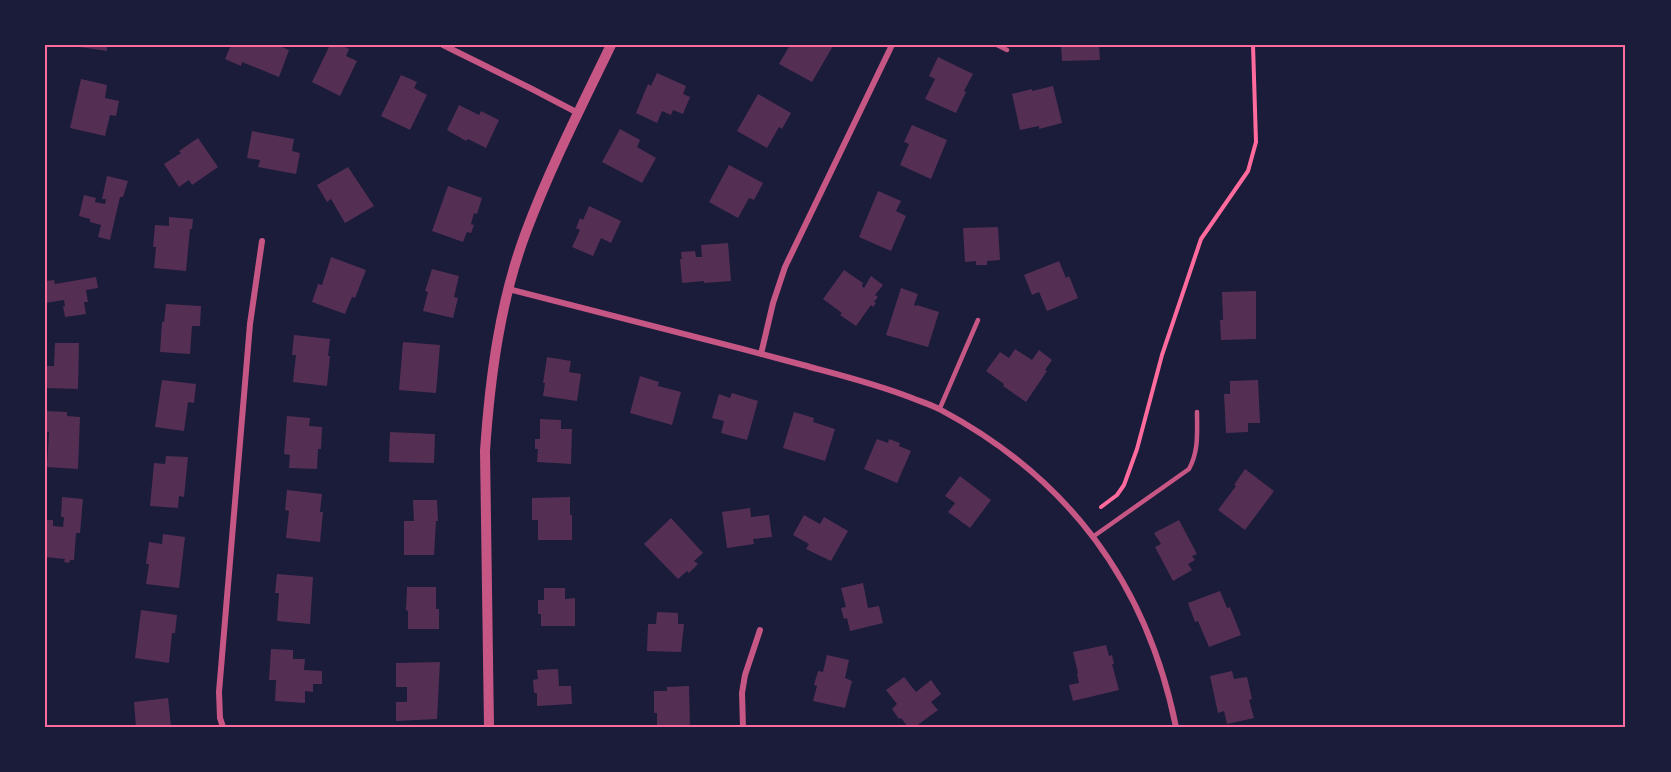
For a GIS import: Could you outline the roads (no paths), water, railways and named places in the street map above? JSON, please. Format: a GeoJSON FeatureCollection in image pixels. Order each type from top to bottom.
{"type":"FeatureCollection","features":[{"type":"Feature","properties":{"kind":"street"},"geometry":{"type":"LineString","coordinates":[[443,45],[578,114]]}},
{"type":"Feature","properties":{"kind":"street"},"geometry":{"type":"LineString","coordinates":[[489,727],[485,451],[496,350],[508,289],[526,233],[611,45]]}},
{"type":"Feature","properties":{"kind":"street"},"geometry":{"type":"LineString","coordinates":[[761,354],[773,303],[785,267],[892,45]]}},
{"type":"Feature","properties":{"kind":"street"},"geometry":{"type":"LineString","coordinates":[[223,727],[220,710],[220,680],[250,324],[262,241]]}},
{"type":"Feature","properties":{"kind":"street"},"geometry":{"type":"LineString","coordinates":[[508,289],[888,388],[940,408],[984,436],[1027,467],[1065,503],[1094,536],[1140,613],[1157,654],[1176,727]]}},
{"type":"Feature","properties":{"kind":"street"},"geometry":{"type":"LineString","coordinates":[[743,727],[742,693],[745,675],[760,630]]}},
{"type":"Feature","properties":{"kind":"lane"},"geometry":{"type":"LineString","coordinates":[[997,45],[1007,50]]}},
{"type":"Feature","properties":{"kind":"lane"},"geometry":{"type":"LineString","coordinates":[[940,408],[978,320]]}},
{"type":"Feature","properties":{"kind":"lane"},"geometry":{"type":"LineString","coordinates":[[1094,536],[1189,469],[1195,459],[1197,412]]}}]}
